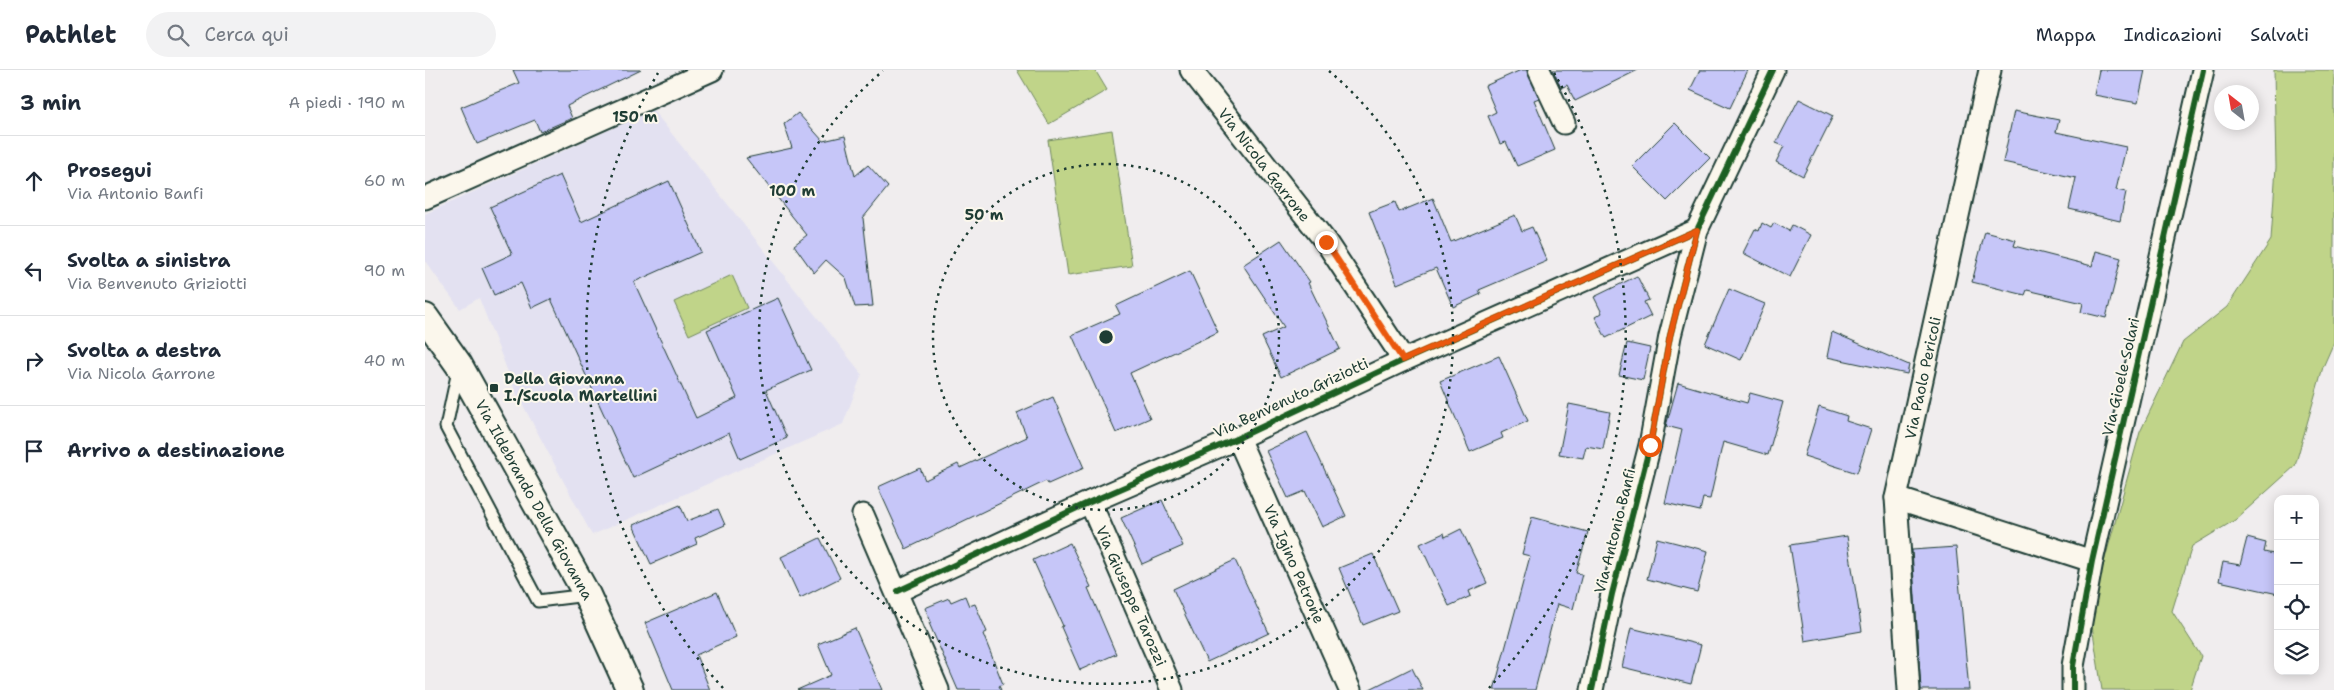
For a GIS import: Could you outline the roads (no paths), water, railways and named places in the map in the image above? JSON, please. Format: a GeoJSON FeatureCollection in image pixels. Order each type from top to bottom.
{"type":"FeatureCollection","features":[{"type":"Feature","properties":{"kind":"street"},"geometry":{"type":"LineString","coordinates":[[425,198],[712,70]]}},
{"type":"Feature","properties":{"kind":"street","name":"Via Nicola Garrone"},"geometry":{"type":"LineString","coordinates":[[1191,70],[1326,242],[1403,360]]}},
{"type":"Feature","properties":{"kind":"street"},"geometry":{"type":"LineString","coordinates":[[1539,70],[1564,123]]}},
{"type":"Feature","properties":{"kind":"street","name":"Via Antonio Banfi"},"geometry":{"type":"LineString","coordinates":[[1592,690],[1612,594],[1650,445],[1670,336],[1697,230],[1773,70]]}},
{"type":"Feature","properties":{"kind":"street","name":"Via Paolo Pericoli"},"geometry":{"type":"LineString","coordinates":[[1909,690],[1896,498],[1990,70]]}},
{"type":"Feature","properties":{"kind":"street","name":"Via Gioele Solari"},"geometry":{"type":"LineString","coordinates":[[2073,690],[2073,666],[2092,561],[2203,70]]}},
{"type":"Feature","properties":{"kind":"street","name":"Via Benvenuto Griziotti"},"geometry":{"type":"LineString","coordinates":[[898,591],[1089,502],[1238,438],[1403,360],[1697,230]]}},
{"type":"Feature","properties":{"kind":"street","name":"Via Ildebrando Della Giovanna"},"geometry":{"type":"LineString","coordinates":[[425,317],[459,365],[587,595],[630,690]]}},
{"type":"Feature","properties":{"kind":"street","name":"Via Igino Petrone"},"geometry":{"type":"LineString","coordinates":[[1238,438],[1350,690]]}},
{"type":"Feature","properties":{"kind":"street"},"geometry":{"type":"LineString","coordinates":[[1896,498],[2092,561]]}},
{"type":"Feature","properties":{"kind":"street","name":"Via Giuseppe Tarozzi"},"geometry":{"type":"LineString","coordinates":[[1089,502],[1172,690]]}},
{"type":"Feature","properties":{"kind":"street"},"geometry":{"type":"LineString","coordinates":[[863,515],[898,591],[938,690]]}},
{"type":"Feature","properties":{"kind":"lane"},"geometry":{"type":"LineString","coordinates":[[459,365],[446,427],[539,601],[587,595]]}},
{"type":"Feature","properties":{"kind":"place","name":"Della Giovanna I./Scuola Martellini"},"geometry":{"type":"Point","coordinates":[494,388]}}]}
